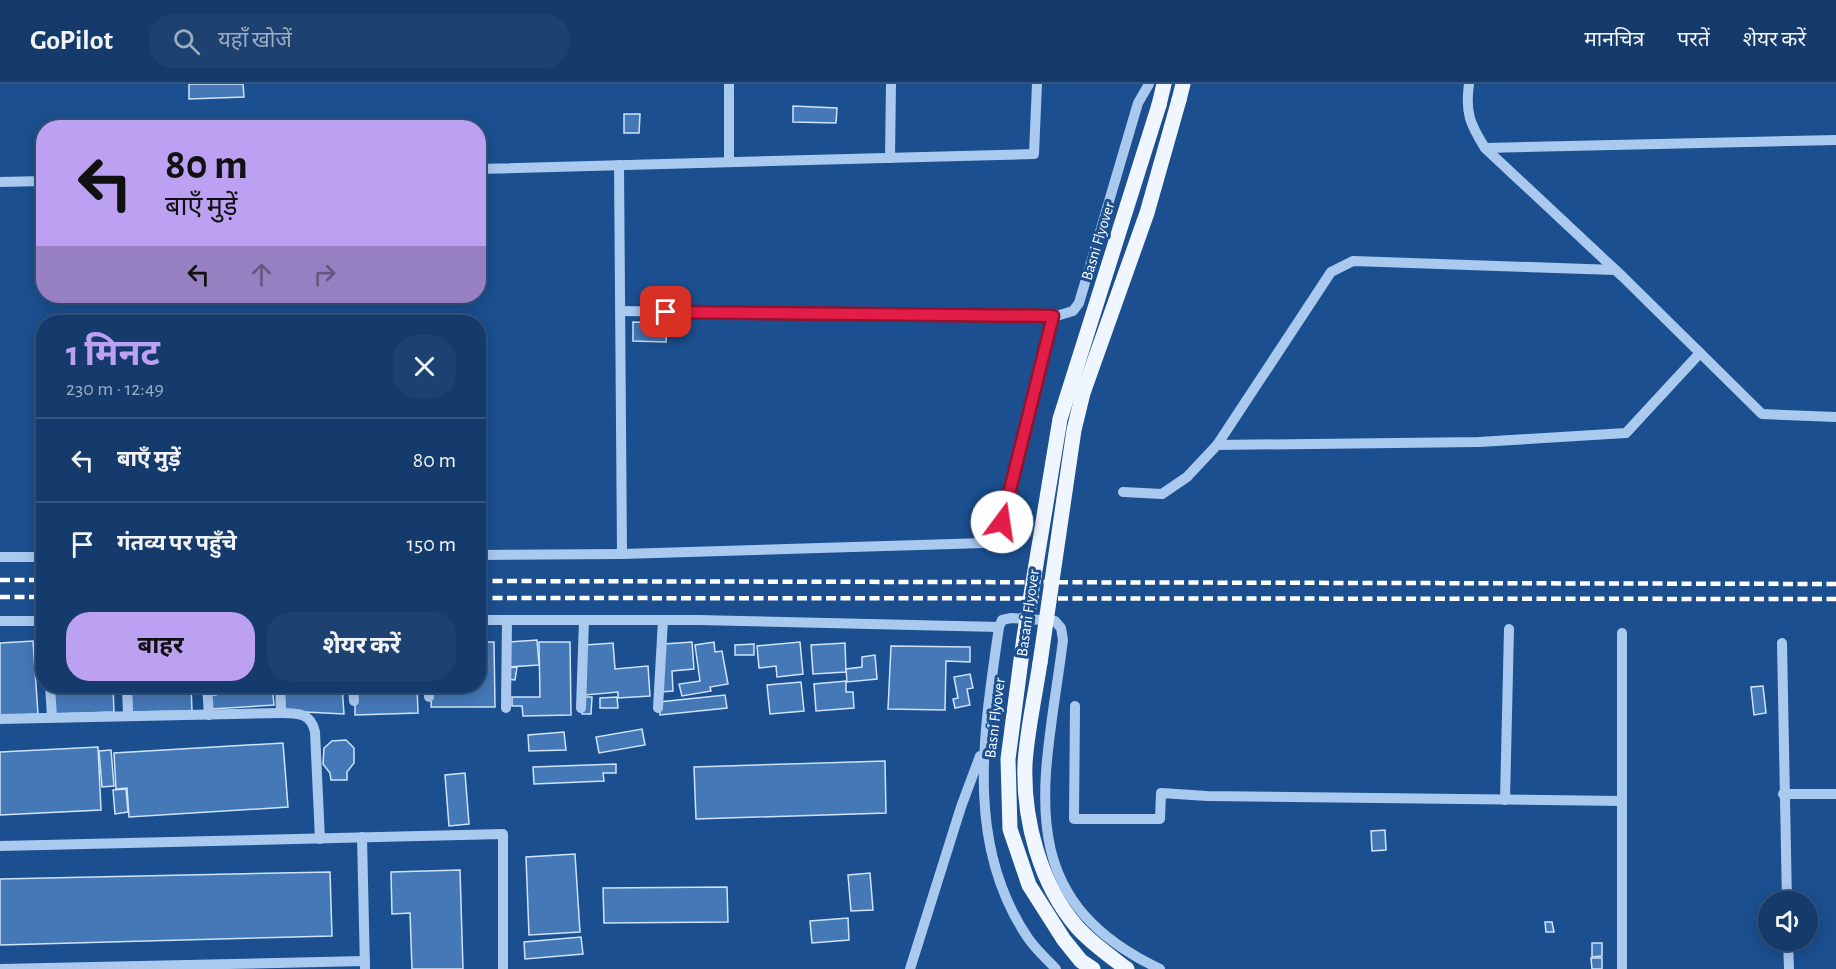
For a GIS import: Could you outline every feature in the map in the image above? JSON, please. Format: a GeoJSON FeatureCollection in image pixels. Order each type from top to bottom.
{"type":"FeatureCollection","features":[{"type":"Feature","properties":{"kind":"main road","name":"Basni Flyover"},"geometry":{"type":"LineString","coordinates":[[1093,969],[1081,961],[1064,940],[1029,885],[1010,829],[1008,759],[1023,648],[1060,419],[1164,84]]}},
{"type":"Feature","properties":{"kind":"main road","name":"Basani Flyover"},"geometry":{"type":"LineString","coordinates":[[1127,969],[1078,927],[1050,886],[1027,804],[1025,764],[1074,430],[1083,393],[1147,213],[1184,84]]}},
{"type":"Feature","properties":{"kind":"street"},"geometry":{"type":"LineString","coordinates":[[729,84],[729,162]]}},
{"type":"Feature","properties":{"kind":"street"},"geometry":{"type":"LineString","coordinates":[[890,158],[891,84]]}},
{"type":"Feature","properties":{"kind":"street"},"geometry":{"type":"LineString","coordinates":[[486,169],[1034,154],[1037,84]]}},
{"type":"Feature","properties":{"kind":"street"},"geometry":{"type":"LineString","coordinates":[[620,311],[1053,316],[1073,311],[1078,303],[1138,103],[1149,84]]}},
{"type":"Feature","properties":{"kind":"street"},"geometry":{"type":"LineString","coordinates":[[1469,84],[1467,100],[1470,123],[1485,148],[1615,270],[1762,414],[1836,417]]}},
{"type":"Feature","properties":{"kind":"street"},"geometry":{"type":"LineString","coordinates":[[1485,148],[1836,140]]}},
{"type":"Feature","properties":{"kind":"street"},"geometry":{"type":"LineString","coordinates":[[619,165],[622,554]]}},
{"type":"Feature","properties":{"kind":"street"},"geometry":{"type":"LineString","coordinates":[[0,182],[36,181]]}},
{"type":"Feature","properties":{"kind":"street"},"geometry":{"type":"LineString","coordinates":[[1123,492],[1162,494],[1187,477],[1217,445],[1331,272],[1353,261],[1615,270]]}},
{"type":"Feature","properties":{"kind":"street"},"geometry":{"type":"LineString","coordinates":[[486,555],[622,554],[985,543],[992,539],[1002,522],[1053,316]]}},
{"type":"Feature","properties":{"kind":"street"},"geometry":{"type":"LineString","coordinates":[[1217,445],[1479,442],[1626,433],[1700,353]]}},
{"type":"Feature","properties":{"kind":"street"},"geometry":{"type":"LineString","coordinates":[[0,557],[36,557]]}},
{"type":"Feature","properties":{"kind":"street"},"geometry":{"type":"LineString","coordinates":[[1056,969],[1029,940],[1014,916],[993,866],[986,837],[982,796],[984,746],[999,627],[1002,620],[1011,618],[1055,621],[1061,628],[1063,640],[1043,805],[1047,837],[1066,890],[1089,921],[1105,937],[1136,958],[1160,969]]}},
{"type":"Feature","properties":{"kind":"street"},"geometry":{"type":"LineString","coordinates":[[486,620],[663,620],[999,627]]}},
{"type":"Feature","properties":{"kind":"street"},"geometry":{"type":"LineString","coordinates":[[506,708],[507,620]]}},
{"type":"Feature","properties":{"kind":"street"},"geometry":{"type":"LineString","coordinates":[[581,708],[584,620]]}},
{"type":"Feature","properties":{"kind":"street"},"geometry":{"type":"LineString","coordinates":[[658,708],[663,620]]}},
{"type":"Feature","properties":{"kind":"street"},"geometry":{"type":"LineString","coordinates":[[0,621],[36,621]]}},
{"type":"Feature","properties":{"kind":"street"},"geometry":{"type":"LineString","coordinates":[[1505,800],[1509,629]]}},
{"type":"Feature","properties":{"kind":"street"},"geometry":{"type":"LineString","coordinates":[[1622,969],[1623,633]]}},
{"type":"Feature","properties":{"kind":"street"},"geometry":{"type":"LineString","coordinates":[[1782,643],[1787,891]]}},
{"type":"Feature","properties":{"kind":"street"},"geometry":{"type":"LineString","coordinates":[[51,693],[52,717]]}},
{"type":"Feature","properties":{"kind":"street"},"geometry":{"type":"LineString","coordinates":[[127,693],[128,716]]}},
{"type":"Feature","properties":{"kind":"street"},"geometry":{"type":"LineString","coordinates":[[208,693],[209,714]]}},
{"type":"Feature","properties":{"kind":"street"},"geometry":{"type":"LineString","coordinates":[[280,693],[281,713]]}},
{"type":"Feature","properties":{"kind":"street"},"geometry":{"type":"LineString","coordinates":[[353,693],[354,701]]}},
{"type":"Feature","properties":{"kind":"street"},"geometry":{"type":"LineString","coordinates":[[1075,706],[1074,819],[1160,819],[1161,793],[1206,796],[1622,801]]}},
{"type":"Feature","properties":{"kind":"street"},"geometry":{"type":"LineString","coordinates":[[0,718],[281,713],[306,715],[313,721],[320,838]]}},
{"type":"Feature","properties":{"kind":"street"},"geometry":{"type":"LineString","coordinates":[[910,969],[961,807],[984,746]]}},
{"type":"Feature","properties":{"kind":"street"},"geometry":{"type":"LineString","coordinates":[[1784,794],[1836,794]]}},
{"type":"Feature","properties":{"kind":"street"},"geometry":{"type":"LineString","coordinates":[[0,846],[503,834],[503,969]]}},
{"type":"Feature","properties":{"kind":"street"},"geometry":{"type":"LineString","coordinates":[[0,969],[365,965],[362,837]]}},
{"type":"Feature","properties":{"kind":"street"},"geometry":{"type":"LineString","coordinates":[[1788,951],[1789,969]]}},
{"type":"Feature","properties":{"kind":"building"},"geometry":{"type":"Polygon","coordinates":[[[189,84],[243,84],[244,97],[189,99],[189,84]]]}},
{"type":"Feature","properties":{"kind":"building"},"geometry":{"type":"Polygon","coordinates":[[[793,106],[837,108],[836,123],[793,122],[793,106]]]}},
{"type":"Feature","properties":{"kind":"building"},"geometry":{"type":"Polygon","coordinates":[[[624,114],[640,114],[639,133],[624,133],[624,114]]]}},
{"type":"Feature","properties":{"kind":"building"},"geometry":{"type":"Polygon","coordinates":[[[633,322],[667,323],[666,342],[633,341],[633,322]]]}},
{"type":"Feature","properties":{"kind":"building"},"geometry":{"type":"Polygon","coordinates":[[[537,640],[539,665],[507,667],[509,642],[537,640]]]}},
{"type":"Feature","properties":{"kind":"building"},"geometry":{"type":"Polygon","coordinates":[[[33,641],[38,714],[0,716],[0,643],[33,641]]]}},
{"type":"Feature","properties":{"kind":"building"},"geometry":{"type":"Polygon","coordinates":[[[486,642],[494,642],[495,707],[431,707],[432,693],[486,693],[486,642]]]}},
{"type":"Feature","properties":{"kind":"building"},"geometry":{"type":"Polygon","coordinates":[[[539,642],[570,642],[571,715],[523,716],[522,706],[512,706],[512,697],[540,697],[539,642]]]}},
{"type":"Feature","properties":{"kind":"building"},"geometry":{"type":"Polygon","coordinates":[[[692,642],[694,669],[672,671],[673,691],[660,692],[664,644],[692,642]]]}},
{"type":"Feature","properties":{"kind":"building"},"geometry":{"type":"Polygon","coordinates":[[[714,642],[715,652],[722,651],[728,684],[710,687],[711,691],[682,696],[679,684],[700,681],[695,645],[714,642]]]}},
{"type":"Feature","properties":{"kind":"building"},"geometry":{"type":"Polygon","coordinates":[[[800,642],[803,674],[777,677],[776,666],[759,668],[757,646],[800,642]]]}},
{"type":"Feature","properties":{"kind":"building"},"geometry":{"type":"Polygon","coordinates":[[[613,643],[615,669],[648,666],[650,696],[618,698],[618,692],[585,695],[585,645],[613,643]]]}},
{"type":"Feature","properties":{"kind":"building"},"geometry":{"type":"Polygon","coordinates":[[[845,643],[846,672],[813,674],[811,645],[845,643]]]}},
{"type":"Feature","properties":{"kind":"building"},"geometry":{"type":"Polygon","coordinates":[[[754,644],[754,655],[735,655],[735,645],[754,644]]]}},
{"type":"Feature","properties":{"kind":"building"},"geometry":{"type":"Polygon","coordinates":[[[891,646],[970,647],[970,662],[946,661],[945,710],[888,709],[891,646]]]}},
{"type":"Feature","properties":{"kind":"building"},"geometry":{"type":"Polygon","coordinates":[[[875,655],[877,679],[847,682],[846,669],[862,667],[862,657],[875,655]]]}},
{"type":"Feature","properties":{"kind":"building"},"geometry":{"type":"Polygon","coordinates":[[[517,667],[515,680],[507,679],[507,668],[517,667]]]}},
{"type":"Feature","properties":{"kind":"building"},"geometry":{"type":"Polygon","coordinates":[[[970,674],[973,688],[967,689],[970,705],[955,708],[953,699],[958,698],[954,677],[970,674]]]}},
{"type":"Feature","properties":{"kind":"building"},"geometry":{"type":"Polygon","coordinates":[[[846,681],[846,692],[853,692],[854,708],[816,711],[814,684],[846,681]]]}},
{"type":"Feature","properties":{"kind":"building"},"geometry":{"type":"Polygon","coordinates":[[[801,682],[804,711],[770,714],[767,685],[801,682]]]}},
{"type":"Feature","properties":{"kind":"building"},"geometry":{"type":"Polygon","coordinates":[[[1763,686],[1766,713],[1754,715],[1751,687],[1763,686]]]}},
{"type":"Feature","properties":{"kind":"building"},"geometry":{"type":"Polygon","coordinates":[[[53,693],[113,693],[114,712],[54,714],[53,693]]]}},
{"type":"Feature","properties":{"kind":"building"},"geometry":{"type":"Polygon","coordinates":[[[131,693],[191,693],[192,711],[132,712],[131,693]]]}},
{"type":"Feature","properties":{"kind":"building"},"geometry":{"type":"Polygon","coordinates":[[[216,693],[273,693],[274,705],[212,709],[211,695],[216,695],[216,693]]]}},
{"type":"Feature","properties":{"kind":"building"},"geometry":{"type":"Polygon","coordinates":[[[284,693],[342,693],[344,714],[285,711],[284,693]]]}},
{"type":"Feature","properties":{"kind":"building"},"geometry":{"type":"Polygon","coordinates":[[[355,693],[417,693],[418,713],[355,715],[355,693]]]}},
{"type":"Feature","properties":{"kind":"building"},"geometry":{"type":"Polygon","coordinates":[[[725,695],[727,708],[660,715],[659,702],[725,695]]]}},
{"type":"Feature","properties":{"kind":"building"},"geometry":{"type":"Polygon","coordinates":[[[582,697],[592,697],[591,714],[582,714],[582,697]]]}},
{"type":"Feature","properties":{"kind":"building"},"geometry":{"type":"Polygon","coordinates":[[[617,697],[618,708],[600,708],[600,698],[617,697]]]}},
{"type":"Feature","properties":{"kind":"building"},"geometry":{"type":"Polygon","coordinates":[[[642,729],[645,745],[599,753],[596,737],[642,729]]]}},
{"type":"Feature","properties":{"kind":"building"},"geometry":{"type":"Polygon","coordinates":[[[564,732],[566,750],[529,751],[528,735],[564,732]]]}},
{"type":"Feature","properties":{"kind":"building"},"geometry":{"type":"Polygon","coordinates":[[[346,740],[354,748],[354,763],[347,772],[347,780],[331,780],[330,773],[323,764],[324,748],[332,741],[346,740]]]}},
{"type":"Feature","properties":{"kind":"building"},"geometry":{"type":"Polygon","coordinates":[[[283,743],[288,807],[129,817],[127,788],[116,789],[114,753],[283,743]]]}},
{"type":"Feature","properties":{"kind":"building"},"geometry":{"type":"Polygon","coordinates":[[[98,747],[101,810],[0,815],[0,752],[98,747]]]}},
{"type":"Feature","properties":{"kind":"building"},"geometry":{"type":"Polygon","coordinates":[[[111,750],[114,786],[102,787],[99,751],[111,750]]]}},
{"type":"Feature","properties":{"kind":"building"},"geometry":{"type":"Polygon","coordinates":[[[885,761],[886,813],[696,819],[694,767],[885,761]]]}},
{"type":"Feature","properties":{"kind":"building"},"geometry":{"type":"Polygon","coordinates":[[[616,764],[616,773],[603,773],[604,781],[534,784],[533,767],[616,764]]]}},
{"type":"Feature","properties":{"kind":"building"},"geometry":{"type":"Polygon","coordinates":[[[465,773],[469,824],[449,826],[445,775],[465,773]]]}},
{"type":"Feature","properties":{"kind":"building"},"geometry":{"type":"Polygon","coordinates":[[[126,789],[128,812],[115,814],[113,790],[126,789]]]}},
{"type":"Feature","properties":{"kind":"building"},"geometry":{"type":"Polygon","coordinates":[[[1385,830],[1386,850],[1372,851],[1371,831],[1385,830]]]}},
{"type":"Feature","properties":{"kind":"building"},"geometry":{"type":"Polygon","coordinates":[[[575,854],[580,932],[529,935],[526,857],[575,854]]]}},
{"type":"Feature","properties":{"kind":"building"},"geometry":{"type":"Polygon","coordinates":[[[460,870],[463,969],[412,969],[410,913],[392,914],[391,872],[460,870]]]}},
{"type":"Feature","properties":{"kind":"building"},"geometry":{"type":"Polygon","coordinates":[[[330,872],[332,936],[0,945],[0,879],[330,872]]]}},
{"type":"Feature","properties":{"kind":"building"},"geometry":{"type":"Polygon","coordinates":[[[870,873],[873,910],[851,911],[848,875],[870,873]]]}},
{"type":"Feature","properties":{"kind":"building"},"geometry":{"type":"Polygon","coordinates":[[[727,887],[728,922],[604,923],[603,888],[727,887]]]}},
{"type":"Feature","properties":{"kind":"building"},"geometry":{"type":"Polygon","coordinates":[[[848,918],[849,940],[812,943],[810,921],[848,918]]]}},
{"type":"Feature","properties":{"kind":"building"},"geometry":{"type":"Polygon","coordinates":[[[1545,922],[1552,922],[1554,932],[1546,932],[1545,922]]]}},
{"type":"Feature","properties":{"kind":"building"},"geometry":{"type":"Polygon","coordinates":[[[581,937],[583,954],[525,959],[524,942],[581,937]]]}},
{"type":"Feature","properties":{"kind":"building"},"geometry":{"type":"Polygon","coordinates":[[[1592,943],[1602,943],[1602,956],[1592,957],[1592,943]]]}},
{"type":"Feature","properties":{"kind":"building"},"geometry":{"type":"Polygon","coordinates":[[[1591,958],[1602,958],[1602,969],[1592,969],[1591,958]]]}},
{"type":"Feature","properties":{"kind":"railway"},"geometry":{"type":"LineString","coordinates":[[0,580],[36,580]]}},
{"type":"Feature","properties":{"kind":"railway"},"geometry":{"type":"LineString","coordinates":[[486,581],[1836,584]]}},
{"type":"Feature","properties":{"kind":"railway"},"geometry":{"type":"LineString","coordinates":[[0,597],[36,597]]}},
{"type":"Feature","properties":{"kind":"railway"},"geometry":{"type":"LineString","coordinates":[[486,598],[1836,599]]}},
{"type":"Feature","properties":{"kind":"route"},"geometry":{"type":"LineString","coordinates":[[666,312],[1053,316],[1002,522]]}}]}
